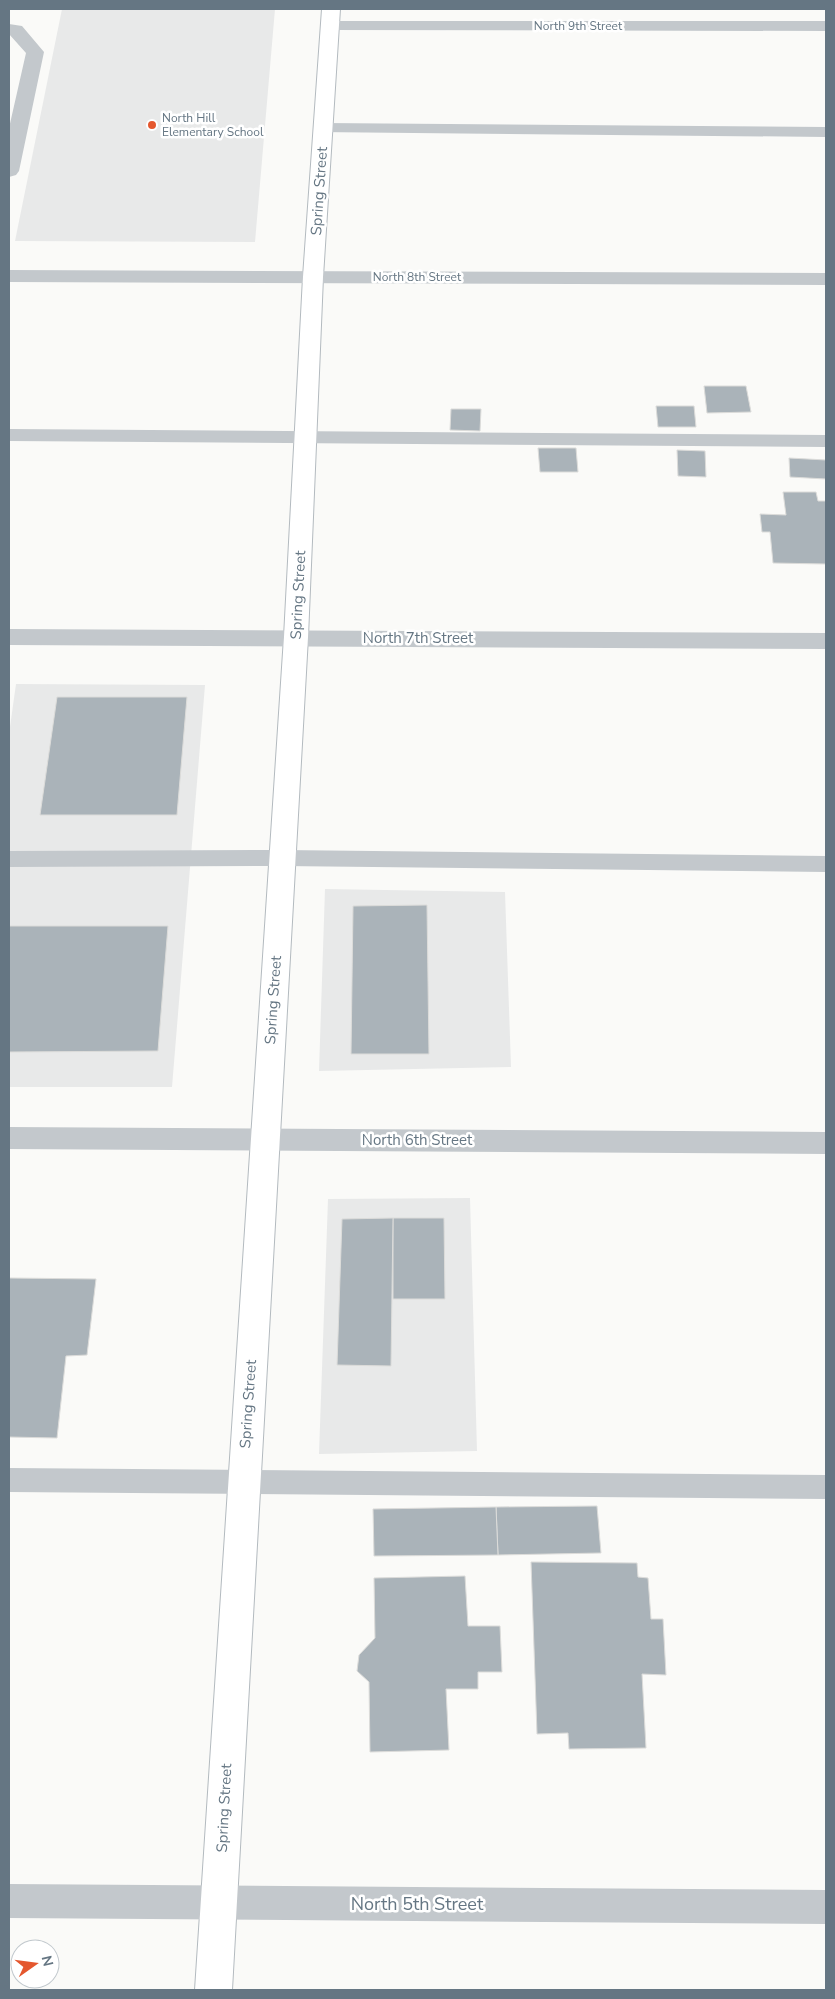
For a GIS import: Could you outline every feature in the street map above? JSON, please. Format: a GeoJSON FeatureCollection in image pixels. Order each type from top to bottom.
{"type":"FeatureCollection","features":[{"type":"Feature","properties":{"kind":"main road","name":"Spring Street"},"geometry":{"type":"LineString","coordinates":[[213,1990],[296,637],[313,277],[331,17]]}},
{"type":"Feature","properties":{"kind":"street","name":"North 9th Street"},"geometry":{"type":"LineString","coordinates":[[331,17],[826,26]]}},
{"type":"Feature","properties":{"kind":"street"},"geometry":{"type":"LineString","coordinates":[[9,171],[14,129],[35,52],[13,30]]}},
{"type":"Feature","properties":{"kind":"street","name":"North 8th Street"},"geometry":{"type":"LineString","coordinates":[[9,276],[826,279]]}},
{"type":"Feature","properties":{"kind":"street","name":"North 7th Street"},"geometry":{"type":"LineString","coordinates":[[9,637],[826,641]]}},
{"type":"Feature","properties":{"kind":"street","name":"North 6th Street"},"geometry":{"type":"LineString","coordinates":[[9,1138],[826,1143]]}},
{"type":"Feature","properties":{"kind":"street","name":"North 5th Street"},"geometry":{"type":"LineString","coordinates":[[9,1901],[826,1907]]}},
{"type":"Feature","properties":{"kind":"lane"},"geometry":{"type":"LineString","coordinates":[[324,128],[826,132]]}},
{"type":"Feature","properties":{"kind":"lane"},"geometry":{"type":"LineString","coordinates":[[9,435],[826,441]]}},
{"type":"Feature","properties":{"kind":"lane"},"geometry":{"type":"LineString","coordinates":[[9,859],[282,858],[826,864]]}},
{"type":"Feature","properties":{"kind":"lane"},"geometry":{"type":"LineString","coordinates":[[9,1480],[243,1484],[826,1487]]}},
{"type":"Feature","properties":{"kind":"shaded area","name":"North Hill Elementary School"},"geometry":{"type":"Polygon","coordinates":[[[62,9],[275,9],[255,242],[15,241],[62,9]]]}},
{"type":"Feature","properties":{"kind":"shaded area"},"geometry":{"type":"Polygon","coordinates":[[[16,684],[205,685],[172,1087],[9,1087],[9,734],[16,684]]]}},
{"type":"Feature","properties":{"kind":"shaded area"},"geometry":{"type":"Polygon","coordinates":[[[325,889],[505,892],[511,1067],[319,1071],[325,889]]]}},
{"type":"Feature","properties":{"kind":"shaded area"},"geometry":{"type":"Polygon","coordinates":[[[470,1198],[477,1451],[319,1454],[328,1199],[470,1198]]]}},
{"type":"Feature","properties":{"kind":"building"},"geometry":{"type":"Polygon","coordinates":[[[704,386],[746,386],[751,412],[707,413],[704,386]]]}},
{"type":"Feature","properties":{"kind":"building"},"geometry":{"type":"Polygon","coordinates":[[[656,406],[694,406],[696,427],[658,427],[656,406]]]}},
{"type":"Feature","properties":{"kind":"building"},"geometry":{"type":"Polygon","coordinates":[[[451,409],[481,409],[480,431],[450,430],[451,409]]]}},
{"type":"Feature","properties":{"kind":"building"},"geometry":{"type":"Polygon","coordinates":[[[538,448],[576,448],[578,472],[540,472],[538,448]]]}},
{"type":"Feature","properties":{"kind":"building"},"geometry":{"type":"Polygon","coordinates":[[[677,450],[705,451],[706,477],[678,476],[677,450]]]}},
{"type":"Feature","properties":{"kind":"building"},"geometry":{"type":"Polygon","coordinates":[[[789,458],[826,460],[826,479],[790,477],[789,458]]]}},
{"type":"Feature","properties":{"kind":"building"},"geometry":{"type":"Polygon","coordinates":[[[783,492],[816,492],[818,501],[826,501],[826,564],[773,563],[770,532],[762,532],[760,514],[786,515],[783,492]]]}},
{"type":"Feature","properties":{"kind":"building"},"geometry":{"type":"Polygon","coordinates":[[[57,697],[187,697],[177,815],[40,815],[57,697]]]}},
{"type":"Feature","properties":{"kind":"building"},"geometry":{"type":"Polygon","coordinates":[[[427,905],[429,1054],[351,1054],[353,906],[427,905]]]}},
{"type":"Feature","properties":{"kind":"building"},"geometry":{"type":"Polygon","coordinates":[[[9,926],[168,926],[158,1051],[9,1052],[9,926]]]}},
{"type":"Feature","properties":{"kind":"building"},"geometry":{"type":"Polygon","coordinates":[[[393,1218],[444,1218],[445,1299],[393,1299],[393,1218]]]}},
{"type":"Feature","properties":{"kind":"building"},"geometry":{"type":"Polygon","coordinates":[[[393,1218],[391,1366],[337,1365],[342,1219],[393,1218]]]}},
{"type":"Feature","properties":{"kind":"building"},"geometry":{"type":"Polygon","coordinates":[[[9,1278],[96,1279],[87,1355],[66,1356],[57,1438],[9,1437],[9,1278]]]}},
{"type":"Feature","properties":{"kind":"building"},"geometry":{"type":"Polygon","coordinates":[[[597,1506],[601,1553],[498,1555],[496,1507],[597,1506]]]}},
{"type":"Feature","properties":{"kind":"building"},"geometry":{"type":"Polygon","coordinates":[[[496,1507],[498,1555],[374,1556],[373,1509],[496,1507]]]}},
{"type":"Feature","properties":{"kind":"building"},"geometry":{"type":"Polygon","coordinates":[[[531,1562],[637,1563],[638,1577],[648,1578],[651,1619],[663,1619],[666,1675],[642,1674],[646,1748],[569,1749],[568,1733],[537,1734],[531,1562]]]}},
{"type":"Feature","properties":{"kind":"building"},"geometry":{"type":"Polygon","coordinates":[[[465,1576],[468,1626],[500,1626],[502,1672],[478,1672],[478,1689],[446,1689],[449,1750],[370,1752],[369,1682],[357,1671],[359,1655],[375,1638],[374,1578],[465,1576]]]}},
{"type":"Feature","properties":{"kind":"place","name":"North Hill Elementary School"},"geometry":{"type":"Point","coordinates":[152,125]}}]}
